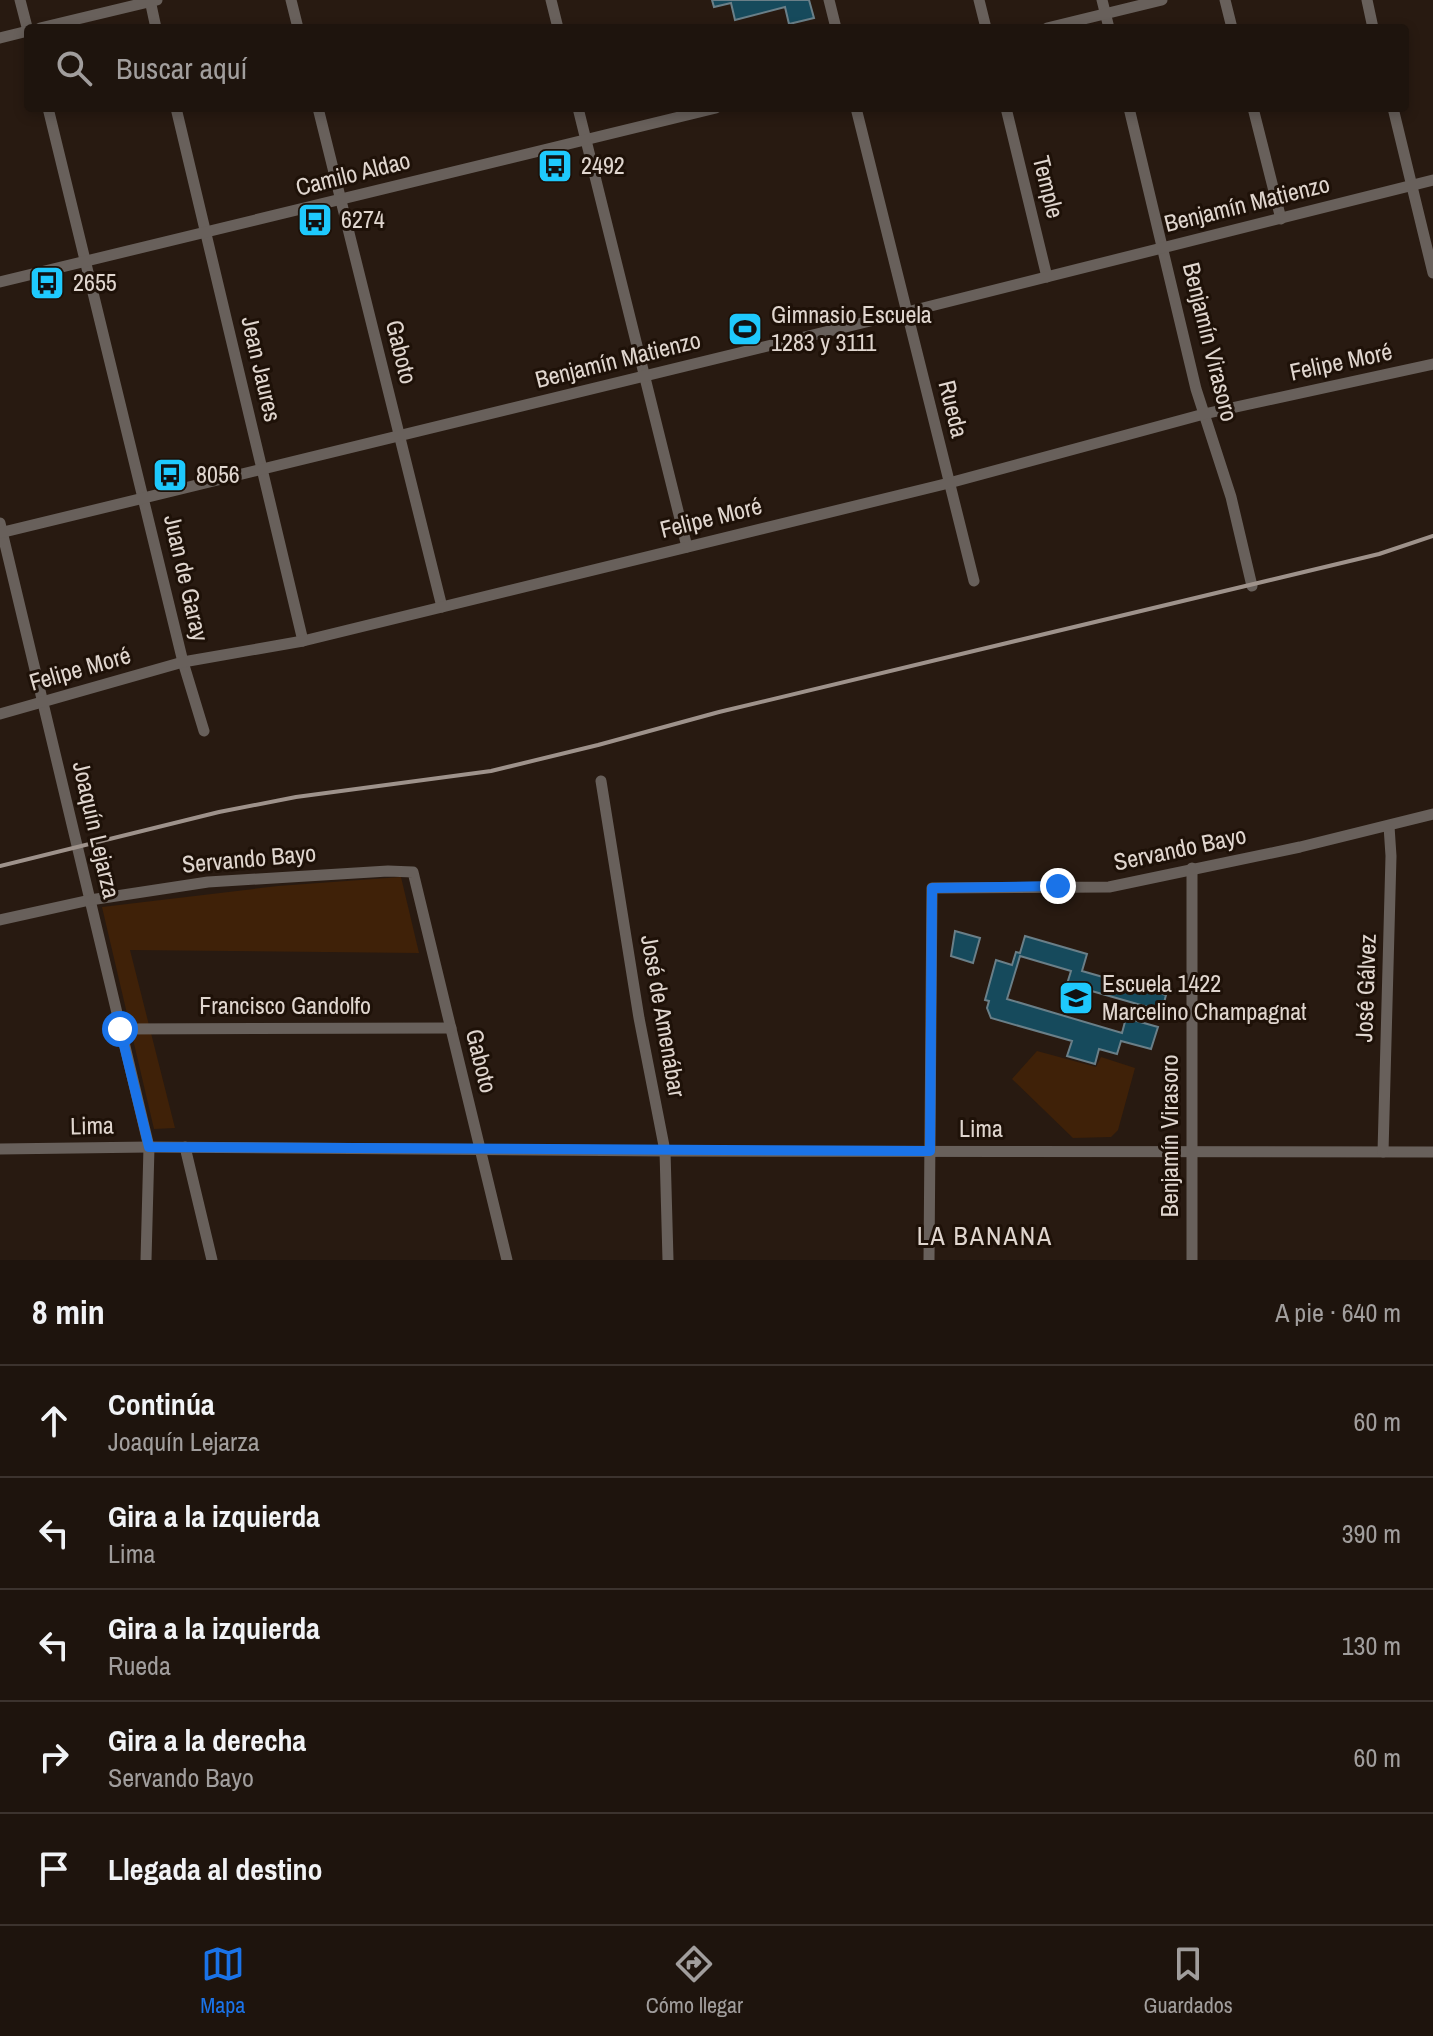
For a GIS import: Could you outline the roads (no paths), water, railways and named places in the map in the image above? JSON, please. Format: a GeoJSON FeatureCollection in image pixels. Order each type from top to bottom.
{"type":"FeatureCollection","features":[{"type":"Feature","properties":{"kind":"street"},"geometry":{"type":"LineString","coordinates":[[20,0],[26,24]]}},
{"type":"Feature","properties":{"kind":"street"},"geometry":{"type":"LineString","coordinates":[[291,0],[297,24]]}},
{"type":"Feature","properties":{"kind":"street"},"geometry":{"type":"LineString","coordinates":[[551,0],[557,24]]}},
{"type":"Feature","properties":{"kind":"street"},"geometry":{"type":"LineString","coordinates":[[829,0],[835,24]]}},
{"type":"Feature","properties":{"kind":"street"},"geometry":{"type":"LineString","coordinates":[[979,0],[985,24]]}},
{"type":"Feature","properties":{"kind":"street"},"geometry":{"type":"LineString","coordinates":[[1102,0],[1108,24]]}},
{"type":"Feature","properties":{"kind":"street"},"geometry":{"type":"LineString","coordinates":[[1064,24],[1162,0]]}},
{"type":"Feature","properties":{"kind":"street"},"geometry":{"type":"LineString","coordinates":[[1225,0],[1231,24]]}},
{"type":"Feature","properties":{"kind":"street"},"geometry":{"type":"LineString","coordinates":[[1367,0],[1372,24]]}},
{"type":"Feature","properties":{"kind":"street"},"geometry":{"type":"LineString","coordinates":[[57,24],[152,1],[155,24]]}},
{"type":"Feature","properties":{"kind":"street"},"geometry":{"type":"LineString","coordinates":[[0,38],[24,32]]}},
{"type":"Feature","properties":{"kind":"street","name":"Juan de Garay"},"geometry":{"type":"LineString","coordinates":[[49,112],[183,662],[204,731]]}},
{"type":"Feature","properties":{"kind":"street","name":"Jean Jaures"},"geometry":{"type":"LineString","coordinates":[[177,112],[303,641]]}},
{"type":"Feature","properties":{"kind":"street","name":"Gaboto"},"geometry":{"type":"LineString","coordinates":[[319,112],[442,607]]}},
{"type":"Feature","properties":{"kind":"street"},"geometry":{"type":"LineString","coordinates":[[579,112],[687,547]]}},
{"type":"Feature","properties":{"kind":"street","name":"Camilo Aldao"},"geometry":{"type":"LineString","coordinates":[[0,282],[700,112]]}},
{"type":"Feature","properties":{"kind":"street","name":"Rueda"},"geometry":{"type":"LineString","coordinates":[[857,112],[974,581]]}},
{"type":"Feature","properties":{"kind":"street","name":"Temple"},"geometry":{"type":"LineString","coordinates":[[1007,112],[1047,277]]}},
{"type":"Feature","properties":{"kind":"street","name":"Benjamín Virasoro"},"geometry":{"type":"LineString","coordinates":[[1130,112],[1204,414],[1231,497],[1252,586]]}},
{"type":"Feature","properties":{"kind":"street"},"geometry":{"type":"LineString","coordinates":[[1254,112],[1281,219]]}},
{"type":"Feature","properties":{"kind":"street"},"geometry":{"type":"LineString","coordinates":[[1394,112],[1433,273]]}},
{"type":"Feature","properties":{"kind":"street","name":"Benjamín Matienzo"},"geometry":{"type":"LineString","coordinates":[[1,530],[907,312],[1433,180]]}},
{"type":"Feature","properties":{"kind":"street","name":"Felipe Moré"},"geometry":{"type":"LineString","coordinates":[[0,714],[183,662],[303,641],[949,483],[1204,414],[1433,364]]}},
{"type":"Feature","properties":{"kind":"street","name":"Joaquín Lejarza"},"geometry":{"type":"LineString","coordinates":[[1,530],[149,1147]]}},
{"type":"Feature","properties":{"kind":"street","name":"José de Amenábar"},"geometry":{"type":"LineString","coordinates":[[601,781],[639,1018],[665,1151],[668,1260]]}},
{"type":"Feature","properties":{"kind":"street","name":"Servando Bayo"},"geometry":{"type":"LineString","coordinates":[[930,1151],[932,888],[1109,887],[1433,814]]}},
{"type":"Feature","properties":{"kind":"street","name":"José Gálvez"},"geometry":{"type":"LineString","coordinates":[[1383,1152],[1391,856],[1389,826]]}},
{"type":"Feature","properties":{"kind":"street","name":"Benjamín Virasoro"},"geometry":{"type":"LineString","coordinates":[[1192,868],[1192,1260]]}},
{"type":"Feature","properties":{"kind":"street","name":"Gaboto"},"geometry":{"type":"LineString","coordinates":[[413,872],[507,1260]]}},
{"type":"Feature","properties":{"kind":"street","name":"Servando Bayo"},"geometry":{"type":"LineString","coordinates":[[0,920],[90,900],[208,882],[413,872]]}},
{"type":"Feature","properties":{"kind":"street","name":"Francisco Gandolfo"},"geometry":{"type":"LineString","coordinates":[[120,1029],[451,1028]]}},
{"type":"Feature","properties":{"kind":"street"},"geometry":{"type":"LineString","coordinates":[[146,1260],[149,1147]]}},
{"type":"Feature","properties":{"kind":"street"},"geometry":{"type":"LineString","coordinates":[[185,1147],[212,1260]]}},
{"type":"Feature","properties":{"kind":"street","name":"Lima"},"geometry":{"type":"LineString","coordinates":[[0,1149],[1433,1152]]}},
{"type":"Feature","properties":{"kind":"street"},"geometry":{"type":"LineString","coordinates":[[929,1260],[930,1151]]}},
{"type":"Feature","properties":{"kind":"railway"},"geometry":{"type":"LineString","coordinates":[[0,866],[219,812],[296,797],[491,771],[719,712],[1379,554],[1433,536]]}},
{"type":"Feature","properties":{"kind":"place","name":"2492"},"geometry":{"type":"Point","coordinates":[555,166]}},
{"type":"Feature","properties":{"kind":"place","name":"6274"},"geometry":{"type":"Point","coordinates":[315,220]}},
{"type":"Feature","properties":{"kind":"place","name":"2655"},"geometry":{"type":"Point","coordinates":[47,283]}},
{"type":"Feature","properties":{"kind":"place","name":"Gimnasio Escuela 1283 y 3111"},"geometry":{"type":"Point","coordinates":[745,329]}},
{"type":"Feature","properties":{"kind":"place","name":"8056"},"geometry":{"type":"Point","coordinates":[170,475]}},
{"type":"Feature","properties":{"kind":"place","name":"Escuela 1422 Marcelino Champagnat"},"geometry":{"type":"Point","coordinates":[1076,998]}},
{"type":"Feature","properties":{"kind":"district","name":"LA BANANA"},"geometry":{"type":"Point","coordinates":[985,1236]}}]}
